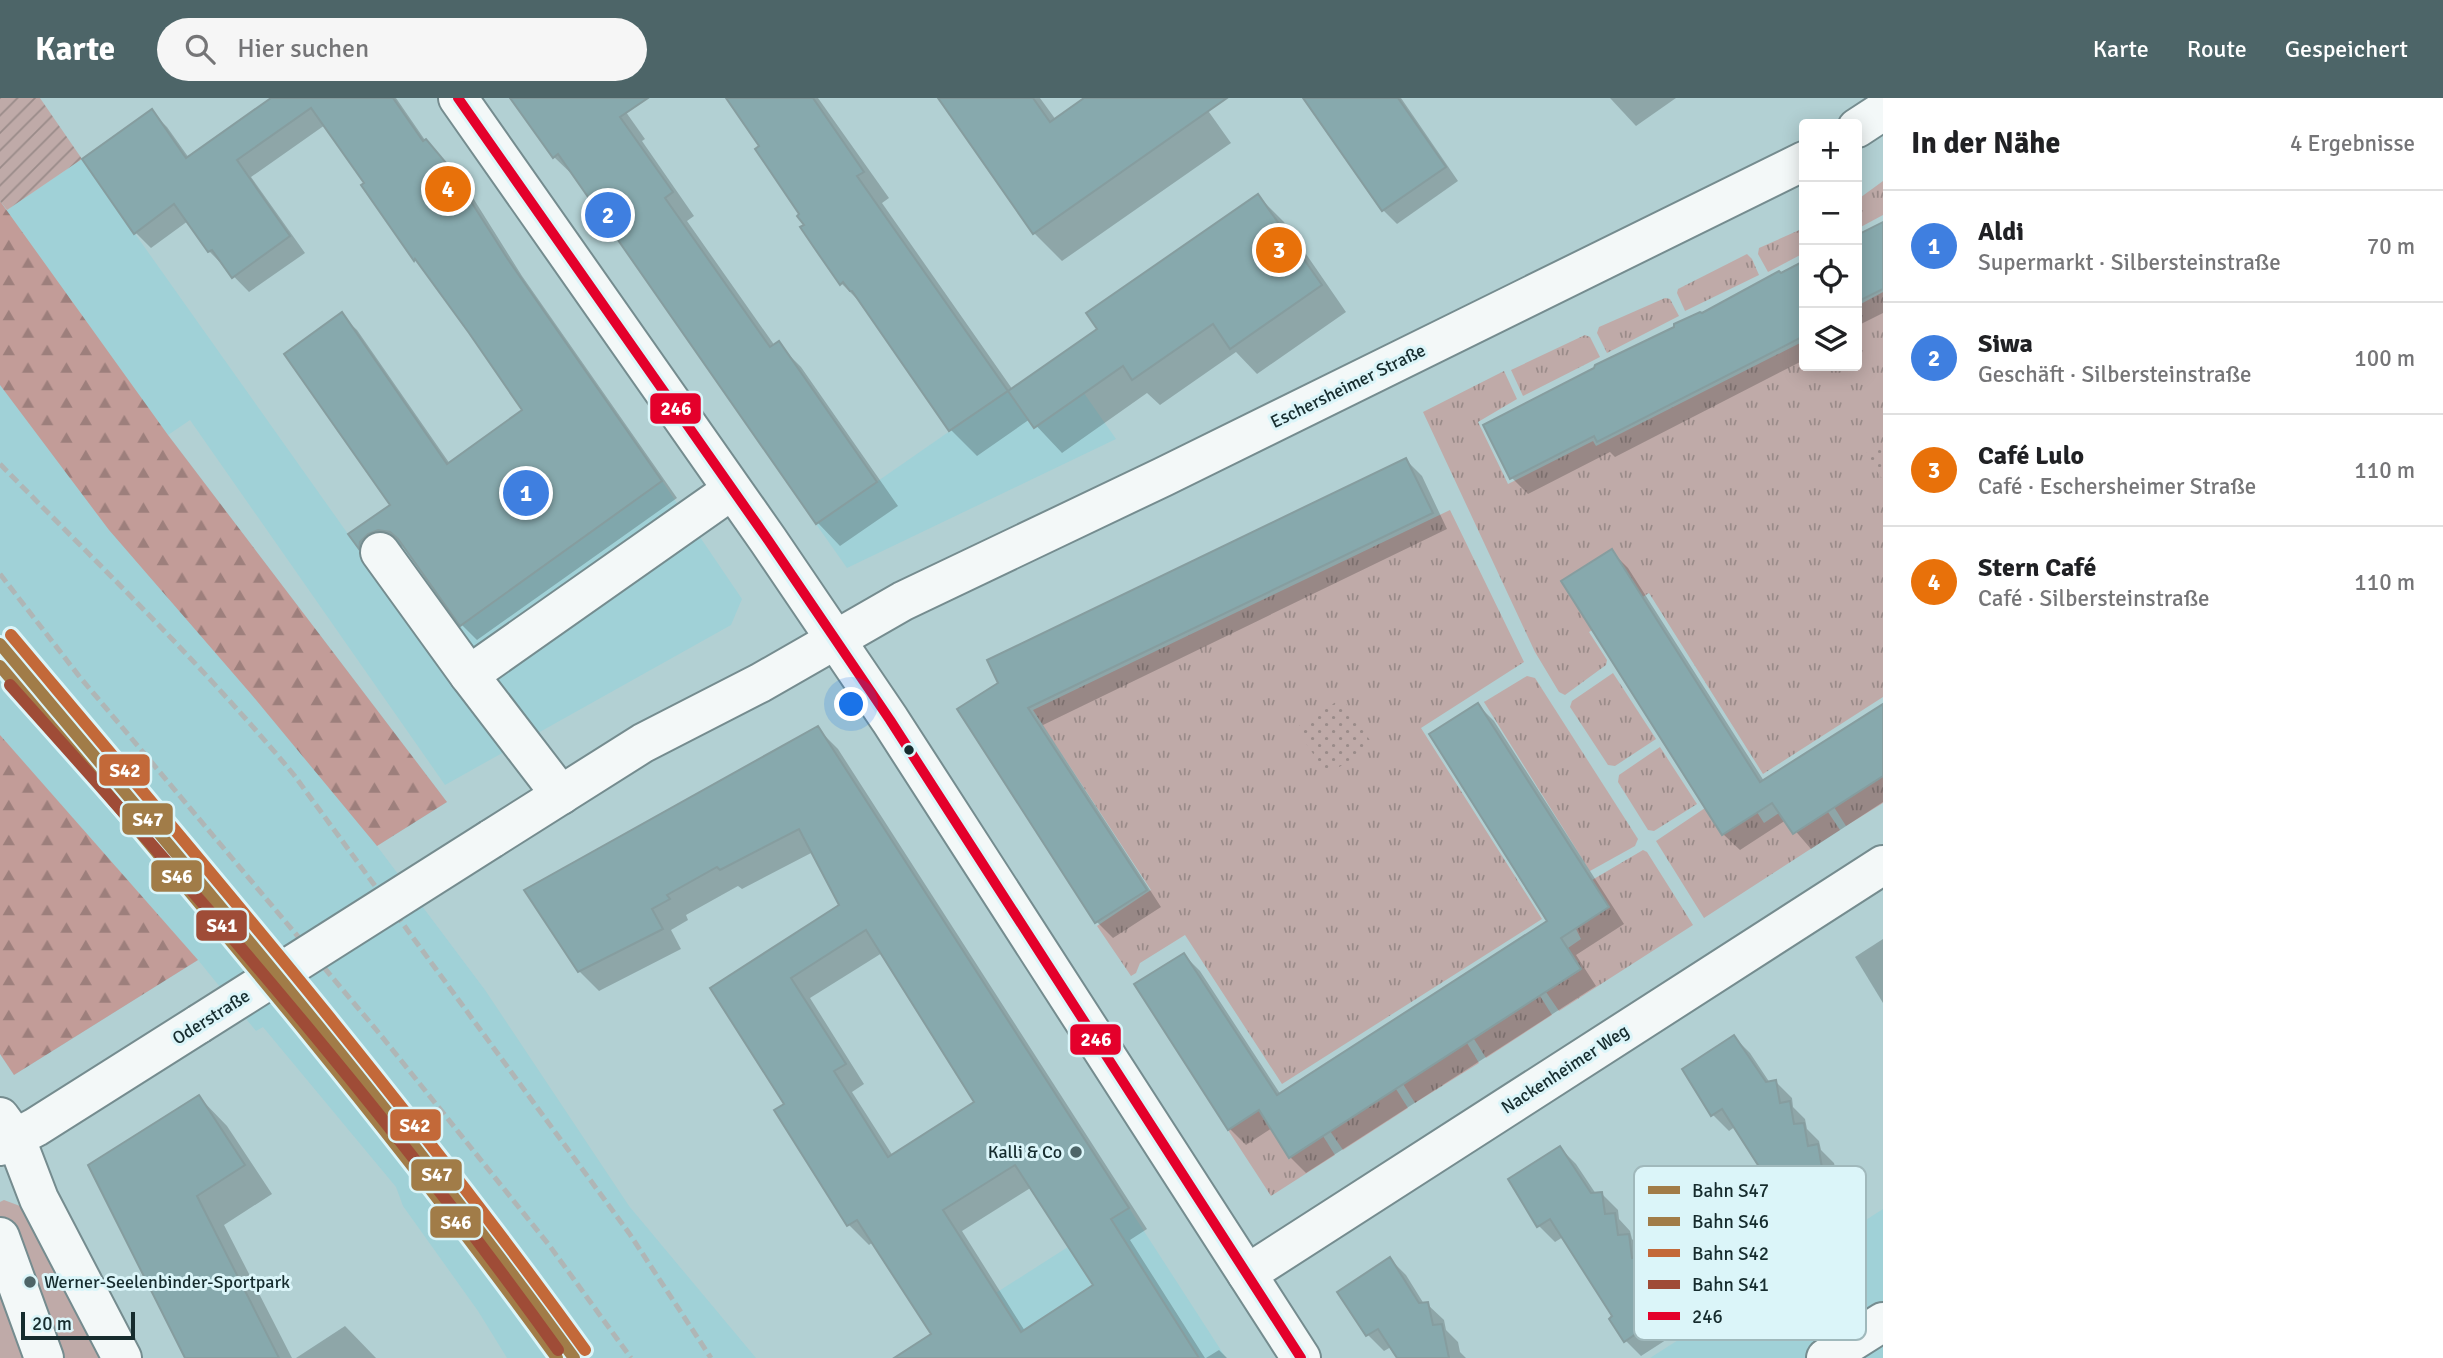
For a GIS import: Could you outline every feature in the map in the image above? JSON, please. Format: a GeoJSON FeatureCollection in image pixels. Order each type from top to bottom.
{"type":"FeatureCollection","features":[{"type":"Feature","properties":{"kind":"street"},"geometry":{"type":"LineString","coordinates":[[458,98],[897,731],[1301,1358]]}},
{"type":"Feature","properties":{"kind":"street"},"geometry":{"type":"LineString","coordinates":[[1862,125],[1883,111]]}},
{"type":"Feature","properties":{"kind":"street","name":"Eschersheimer Straße"},"geometry":{"type":"LineString","coordinates":[[491,839],[643,743],[761,683],[903,601],[1175,471],[1799,163]]}},
{"type":"Feature","properties":{"kind":"street"},"geometry":{"type":"LineString","coordinates":[[469,675],[732,490]]}},
{"type":"Feature","properties":{"kind":"street"},"geometry":{"type":"LineString","coordinates":[[380,552],[561,795]]}},
{"type":"Feature","properties":{"kind":"street","name":"Oderstraße"},"geometry":{"type":"LineString","coordinates":[[5,1134],[199,1024],[491,839]]}},
{"type":"Feature","properties":{"kind":"street","name":"Nackenheimer Weg"},"geometry":{"type":"LineString","coordinates":[[1247,1274],[1883,865]]}},
{"type":"Feature","properties":{"kind":"street"},"geometry":{"type":"LineString","coordinates":[[5,1134],[122,1358]]}},
{"type":"Feature","properties":{"kind":"street"},"geometry":{"type":"LineString","coordinates":[[0,1237],[44,1358]]}},
{"type":"Feature","properties":{"kind":"street"},"geometry":{"type":"LineString","coordinates":[[1866,1333],[1883,1322]]}},
{"type":"Feature","properties":{"kind":"street"},"geometry":{"type":"LineString","coordinates":[[1826,1358],[1854,1340]]}},
{"type":"Feature","properties":{"kind":"shaded area"},"geometry":{"type":"Polygon","coordinates":[[[82,159],[348,534],[581,367],[742,599],[731,625],[445,785],[190,420],[168,435],[447,802],[377,846],[485,990],[629,1206],[756,1358],[507,1358],[478,1311],[403,1206],[396,1187],[263,1027],[256,1031],[198,960],[14,1075],[0,1054],[0,201],[7,210],[82,159]]]}},
{"type":"Feature","properties":{"kind":"shaded area"},"geometry":{"type":"Polygon","coordinates":[[[1058,356],[1116,439],[847,568],[816,524],[1058,356]]]}},
{"type":"Feature","properties":{"kind":"shaded area"},"geometry":{"type":"Polygon","coordinates":[[[1129,1208],[1226,1358],[894,1358],[1129,1208]]]}},
{"type":"Feature","properties":{"kind":"shaded area"},"geometry":{"type":"Polygon","coordinates":[[[1883,1209],[1883,1358],[1650,1358],[1678,1340],[1866,1340],[1866,1220],[1883,1209]]]}},
{"type":"Feature","properties":{"kind":"green space"},"geometry":{"type":"Polygon","coordinates":[[[0,98],[40,98],[82,159],[7,210],[0,201],[0,98]]]}},
{"type":"Feature","properties":{"kind":"green space"},"geometry":{"type":"Polygon","coordinates":[[[1883,181],[1883,215],[1862,226],[1862,196],[1883,181]]]}},
{"type":"Feature","properties":{"kind":"green space"},"geometry":{"type":"Polygon","coordinates":[[[0,201],[168,435],[447,802],[377,846],[251,694],[109,530],[0,385],[0,201]]]}},
{"type":"Feature","properties":{"kind":"green space"},"geometry":{"type":"Polygon","coordinates":[[[1799,230],[1799,256],[1768,272],[1758,254],[1759,248],[1799,230]]]}},
{"type":"Feature","properties":{"kind":"green space"},"geometry":{"type":"Polygon","coordinates":[[[1747,254],[1759,275],[1685,311],[1677,293],[1678,289],[1747,254]]]}},
{"type":"Feature","properties":{"kind":"green space"},"geometry":{"type":"Polygon","coordinates":[[[1883,292],[1883,697],[1763,774],[1649,593],[1589,632],[1607,660],[1606,665],[1565,695],[1559,692],[1535,652],[1423,412],[1504,371],[1517,399],[1478,422],[1508,484],[1593,441],[1596,446],[1799,344],[1799,371],[1862,371],[1862,303],[1883,292]]]}},
{"type":"Feature","properties":{"kind":"green space"},"geometry":{"type":"Polygon","coordinates":[[[1665,298],[1670,299],[1679,316],[1607,353],[1597,333],[1599,327],[1665,298]]]}},
{"type":"Feature","properties":{"kind":"green space"},"geometry":{"type":"Polygon","coordinates":[[[1585,335],[1590,337],[1600,357],[1523,396],[1511,370],[1585,335]]]}},
{"type":"Feature","properties":{"kind":"green space"},"geometry":{"type":"Polygon","coordinates":[[[1883,442],[1883,480],[1865,454],[1883,442]]]}},
{"type":"Feature","properties":{"kind":"green space"},"geometry":{"type":"Polygon","coordinates":[[[1450,510],[1524,662],[1421,728],[1542,919],[1282,1084],[1185,935],[1140,963],[1136,973],[1131,976],[1097,926],[1151,890],[1033,710],[1450,510]]]}},
{"type":"Feature","properties":{"kind":"green space"},"geometry":{"type":"Polygon","coordinates":[[[1613,673],[1656,739],[1615,766],[1608,765],[1570,707],[1572,701],[1613,673]]]}},
{"type":"Feature","properties":{"kind":"green space"},"geometry":{"type":"Polygon","coordinates":[[[1527,676],[1535,678],[1638,839],[1635,846],[1590,871],[1484,702],[1527,676]]]}},
{"type":"Feature","properties":{"kind":"green space"},"geometry":{"type":"Polygon","coordinates":[[[1342,698],[1373,745],[1327,775],[1296,728],[1342,698]]]}},
{"type":"Feature","properties":{"kind":"green space"},"geometry":{"type":"Polygon","coordinates":[[[0,735],[198,960],[14,1075],[0,1054],[0,735]]]}},
{"type":"Feature","properties":{"kind":"green space"},"geometry":{"type":"Polygon","coordinates":[[[1660,747],[1697,804],[1654,831],[1648,830],[1618,782],[1619,775],[1660,747]]]}},
{"type":"Feature","properties":{"kind":"green space"},"geometry":{"type":"Polygon","coordinates":[[[1883,776],[1883,803],[1846,826],[1834,807],[1883,776]]]}},
{"type":"Feature","properties":{"kind":"green space"},"geometry":{"type":"Polygon","coordinates":[[[1705,808],[1757,812],[1764,823],[1779,813],[1794,834],[1828,812],[1840,830],[1704,918],[1656,841],[1705,808]]]}},
{"type":"Feature","properties":{"kind":"green space"},"geometry":{"type":"Polygon","coordinates":[[[1643,850],[1647,852],[1693,925],[1559,1011],[1546,992],[1581,970],[1568,948],[1581,939],[1576,929],[1609,907],[1592,880],[1643,850]]]}},
{"type":"Feature","properties":{"kind":"green space"},"geometry":{"type":"Polygon","coordinates":[[[1540,996],[1552,1015],[1486,1058],[1474,1039],[1540,996]]]}},
{"type":"Feature","properties":{"kind":"green space"},"geometry":{"type":"Polygon","coordinates":[[[1467,1043],[1479,1063],[1415,1103],[1403,1084],[1467,1043]]]}},
{"type":"Feature","properties":{"kind":"green space"},"geometry":{"type":"Polygon","coordinates":[[[1396,1089],[1408,1108],[1343,1150],[1330,1131],[1396,1089]]]}},
{"type":"Feature","properties":{"kind":"green space"},"geometry":{"type":"Polygon","coordinates":[[[1259,1110],[1289,1157],[1323,1136],[1335,1155],[1271,1196],[1228,1130],[1259,1110]]]}},
{"type":"Feature","properties":{"kind":"green space","name":"Werner-Seelenbinder-Sportpark"},"geometry":{"type":"Polygon","coordinates":[[[4,1200],[20,1206],[101,1358],[0,1358],[0,1202],[4,1200]]]}},
{"type":"Feature","properties":{"kind":"building"},"geometry":{"type":"Polygon","coordinates":[[[271,98],[393,98],[423,141],[426,139],[447,164],[507,258],[662,481],[460,626],[398,539],[390,532],[378,530],[368,534],[360,542],[359,549],[348,534],[390,505],[284,354],[342,312],[447,464],[522,410],[469,333],[415,259],[414,261],[311,108],[237,160],[290,236],[232,278],[212,250],[208,252],[174,204],[134,234],[82,159],[152,109],[186,158],[271,98]]]}},
{"type":"Feature","properties":{"kind":"building"},"geometry":{"type":"Polygon","coordinates":[[[510,98],[648,98],[620,117],[673,192],[665,198],[770,347],[779,341],[877,482],[816,524],[558,154],[553,158],[510,98]]]}},
{"type":"Feature","properties":{"kind":"building"},"geometry":{"type":"Polygon","coordinates":[[[726,98],[813,98],[864,172],[857,176],[1008,391],[949,431],[852,291],[843,282],[840,285],[800,227],[804,225],[797,216],[799,214],[755,149],[759,146],[726,98]]]}},
{"type":"Feature","properties":{"kind":"building"},"geometry":{"type":"Polygon","coordinates":[[[938,98],[1033,98],[1050,122],[1084,98],[1227,98],[1033,234],[938,98]]]}},
{"type":"Feature","properties":{"kind":"building"},"geometry":{"type":"Polygon","coordinates":[[[1303,98],[1398,98],[1446,167],[1382,211],[1303,98]]]}},
{"type":"Feature","properties":{"kind":"building"},"geometry":{"type":"Polygon","coordinates":[[[1258,194],[1322,285],[1230,349],[1213,324],[1132,380],[1123,366],[1034,428],[1008,391],[1097,329],[1086,313],[1258,194]]]}},
{"type":"Feature","properties":{"kind":"building"},"geometry":{"type":"Polygon","coordinates":[[[1883,222],[1883,289],[1862,300],[1862,245],[1862,232],[1883,222]]]}},
{"type":"Feature","properties":{"kind":"building"},"geometry":{"type":"Polygon","coordinates":[[[1799,264],[1799,339],[1597,442],[1594,436],[1510,479],[1483,425],[1594,368],[1595,365],[1674,327],[1674,324],[1702,313],[1779,271],[1781,273],[1799,264]]]}},
{"type":"Feature","properties":{"kind":"building"},"geometry":{"type":"Polygon","coordinates":[[[1406,458],[1433,513],[1028,708],[1147,890],[1095,923],[957,709],[998,683],[987,660],[1406,458]]]}},
{"type":"Feature","properties":{"kind":"building"},"geometry":{"type":"Polygon","coordinates":[[[1612,549],[1760,782],[1883,704],[1883,776],[1793,834],[1772,803],[1722,835],[1561,581],[1612,549]]]}},
{"type":"Feature","properties":{"kind":"building"},"geometry":{"type":"Polygon","coordinates":[[[1478,703],[1609,907],[1561,938],[1581,969],[1289,1158],[1259,1110],[1228,1130],[1134,984],[1184,953],[1277,1095],[1547,921],[1429,734],[1478,703]]]}},
{"type":"Feature","properties":{"kind":"building"},"geometry":{"type":"Polygon","coordinates":[[[818,726],[1129,1208],[1111,1219],[1199,1358],[894,1358],[931,1334],[857,1220],[847,1226],[774,1110],[784,1104],[710,988],[839,905],[799,829],[720,870],[717,867],[667,895],[670,899],[652,909],[663,929],[578,972],[524,890],[818,726]],[[866,930],[791,978],[846,1064],[834,1071],[888,1157],[974,1102],[866,930]],[[1015,1165],[943,1210],[1021,1332],[1093,1285],[1015,1165]]]}},
{"type":"Feature","properties":{"kind":"building"},"geometry":{"type":"Polygon","coordinates":[[[1734,1035],[1766,1082],[1776,1080],[1780,1103],[1790,1101],[1794,1124],[1804,1123],[1808,1146],[1818,1144],[1822,1166],[1759,1166],[1722,1109],[1711,1116],[1682,1069],[1734,1035]]]}},
{"type":"Feature","properties":{"kind":"building"},"geometry":{"type":"Polygon","coordinates":[[[199,1095],[245,1165],[197,1196],[279,1358],[185,1358],[88,1165],[199,1095]]]}},
{"type":"Feature","properties":{"kind":"building"},"geometry":{"type":"Polygon","coordinates":[[[1560,1146],[1591,1193],[1602,1192],[1605,1214],[1615,1213],[1618,1235],[1629,1234],[1634,1258],[1634,1335],[1624,1342],[1609,1319],[1612,1316],[1550,1219],[1537,1227],[1508,1179],[1560,1146]]]}},
{"type":"Feature","properties":{"kind":"building"},"geometry":{"type":"Polygon","coordinates":[[[1390,1257],[1419,1303],[1428,1302],[1433,1325],[1442,1324],[1449,1358],[1397,1358],[1378,1329],[1366,1336],[1337,1292],[1390,1257]]]}},
{"type":"Feature","properties":{"kind":"railway"},"geometry":{"type":"LineString","coordinates":[[0,464],[187,655],[294,775],[629,1233],[711,1358]]}},
{"type":"Feature","properties":{"kind":"railway"},"geometry":{"type":"LineString","coordinates":[[0,574],[79,676],[379,1033],[549,1245],[631,1358]]}},
{"type":"Feature","properties":{"kind":"rail line","name":"S42"},"geometry":{"type":"LineString","coordinates":[[11,635],[377,1076],[448,1166],[585,1350]]}},
{"type":"Feature","properties":{"kind":"rail line","name":"S47"},"geometry":{"type":"LineString","coordinates":[[0,644],[366,1085],[574,1358]]}},
{"type":"Feature","properties":{"kind":"rail line","name":"S46"},"geometry":{"type":"LineString","coordinates":[[0,666],[355,1093],[557,1358]]}},
{"type":"Feature","properties":{"kind":"rail line","name":"S41"},"geometry":{"type":"LineString","coordinates":[[10,685],[154,847],[293,1010],[428,1177],[558,1350]]}},
{"type":"Feature","properties":{"kind":"transit line","name":"246"},"geometry":{"type":"LineString","coordinates":[[458,98],[768,540],[890,720],[1301,1358]]}},
{"type":"Feature","properties":{"kind":"place","name":"Stern Café"},"geometry":{"type":"Point","coordinates":[448,189]}},
{"type":"Feature","properties":{"kind":"place","name":"Siwa"},"geometry":{"type":"Point","coordinates":[608,215]}},
{"type":"Feature","properties":{"kind":"place","name":"Café Lulo"},"geometry":{"type":"Point","coordinates":[1279,250]}},
{"type":"Feature","properties":{"kind":"place","name":"Aldi"},"geometry":{"type":"Point","coordinates":[526,493]}},
{"type":"Feature","properties":{"kind":"place","name":"Kalli & Co"},"geometry":{"type":"Point","coordinates":[1076,1152]}},
{"type":"Feature","properties":{"kind":"place","name":"Werner-Seelenbinder-Sportpark"},"geometry":{"type":"Point","coordinates":[30,1282]}}]}
